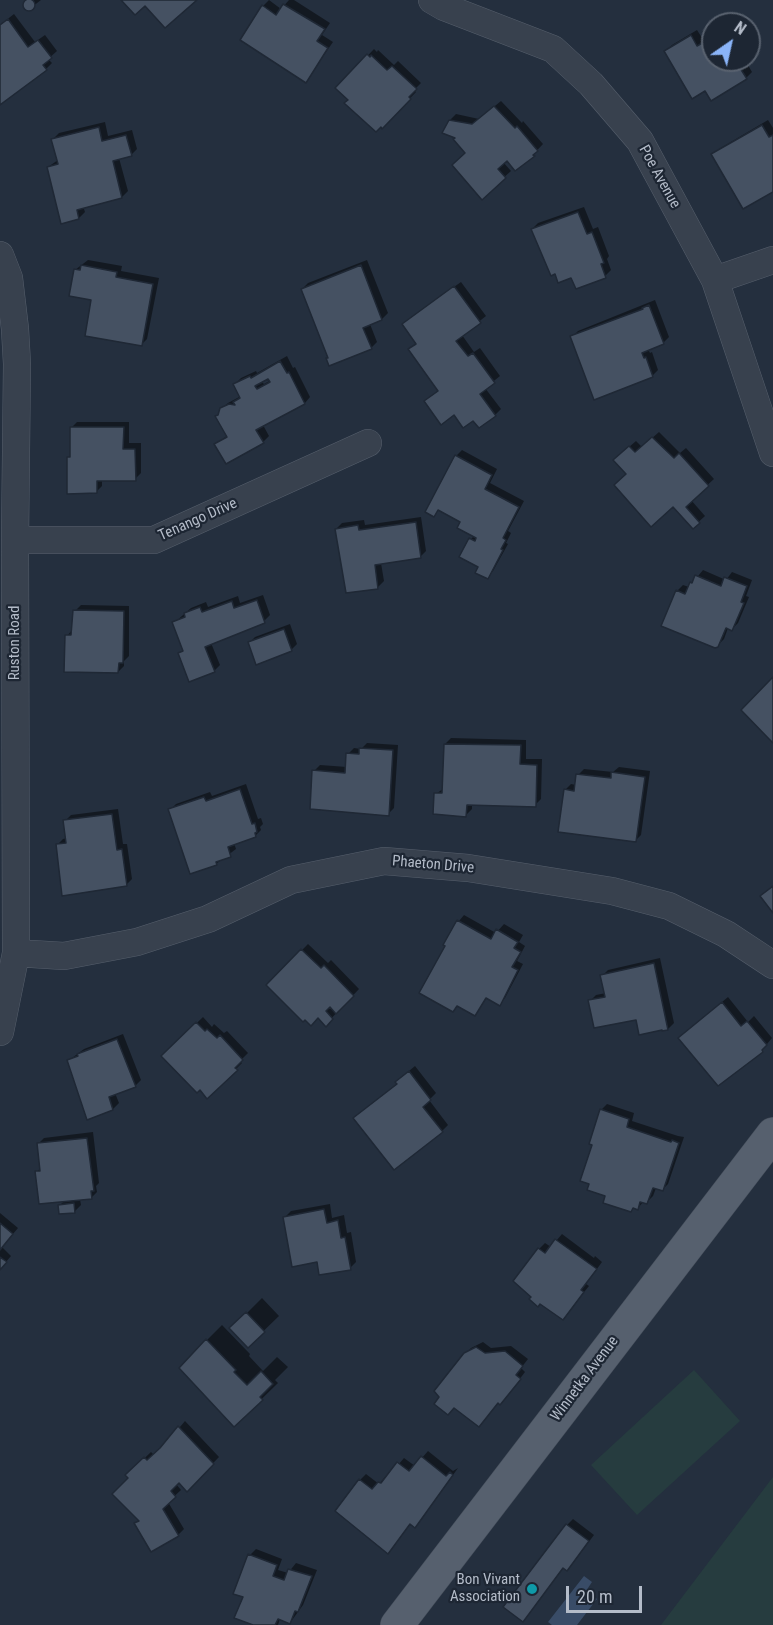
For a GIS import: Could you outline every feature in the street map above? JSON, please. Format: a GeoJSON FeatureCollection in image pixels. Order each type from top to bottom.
{"type":"FeatureCollection","features":[{"type":"Feature","properties":{"kind":"main road","name":"Winnetka Avenue"},"geometry":{"type":"LineString","coordinates":[[397,1625],[773,1134]]}},
{"type":"Feature","properties":{"kind":"street","name":"Poe Avenue"},"geometry":{"type":"LineString","coordinates":[[432,0],[444,7],[553,49],[591,84],[640,141],[715,280],[773,453]]}},
{"type":"Feature","properties":{"kind":"street","name":"Ruston Road"},"geometry":{"type":"LineString","coordinates":[[0,255],[9,278],[15,329],[16,952],[0,1032]]}},
{"type":"Feature","properties":{"kind":"street"},"geometry":{"type":"LineString","coordinates":[[715,280],[773,260]]}},
{"type":"Feature","properties":{"kind":"street","name":"Tenango Drive"},"geometry":{"type":"LineString","coordinates":[[15,540],[154,540],[368,443]]}},
{"type":"Feature","properties":{"kind":"street","name":"Phaeton Drive"},"geometry":{"type":"LineString","coordinates":[[16,952],[64,956],[137,942],[208,919],[291,880],[384,861],[468,868],[612,891],[669,906],[726,934],[773,965]]}},
{"type":"Feature","properties":{"kind":"green space"},"geometry":{"type":"Polygon","coordinates":[[[694,1370],[740,1421],[637,1515],[591,1465],[694,1370]]]}},
{"type":"Feature","properties":{"kind":"green space"},"geometry":{"type":"Polygon","coordinates":[[[773,1477],[773,1625],[661,1625],[773,1477]]]}},
{"type":"Feature","properties":{"kind":"water"},"geometry":{"type":"Polygon","coordinates":[[[584,1576],[592,1582],[586,1591],[597,1599],[577,1625],[552,1625],[548,1622],[584,1576]]]}},
{"type":"Feature","properties":{"kind":"building"},"geometry":{"type":"Polygon","coordinates":[[[31,-1],[35,5],[31,11],[27,11],[23,3],[31,-1]]]}},
{"type":"Feature","properties":{"kind":"building"},"geometry":{"type":"Polygon","coordinates":[[[121,0],[197,0],[165,28],[145,6],[135,15],[121,0]]]}},
{"type":"Feature","properties":{"kind":"building"},"geometry":{"type":"Polygon","coordinates":[[[283,4],[325,29],[317,41],[328,48],[306,83],[240,40],[262,5],[276,15],[283,4]]]}},
{"type":"Feature","properties":{"kind":"building"},"geometry":{"type":"Polygon","coordinates":[[[8,19],[28,47],[38,40],[52,58],[43,65],[47,70],[0,105],[0,25],[8,19]]]}},
{"type":"Feature","properties":{"kind":"building"},"geometry":{"type":"Polygon","coordinates":[[[691,35],[697,46],[701,44],[701,72],[743,72],[747,79],[711,101],[705,91],[692,99],[664,51],[691,35]]]}},
{"type":"Feature","properties":{"kind":"building"},"geometry":{"type":"Polygon","coordinates":[[[367,54],[387,70],[392,66],[417,89],[409,97],[411,99],[382,129],[381,127],[376,132],[344,103],[348,100],[335,88],[367,54]]]}},
{"type":"Feature","properties":{"kind":"building"},"geometry":{"type":"Polygon","coordinates":[[[494,106],[515,128],[517,126],[538,151],[533,155],[535,156],[515,171],[507,161],[498,169],[506,178],[482,200],[452,165],[465,153],[453,139],[455,138],[442,133],[449,120],[472,124],[494,106]]]}},
{"type":"Feature","properties":{"kind":"building"},"geometry":{"type":"Polygon","coordinates":[[[762,125],[769,137],[773,135],[773,192],[743,209],[711,154],[762,125]]]}},
{"type":"Feature","properties":{"kind":"building"},"geometry":{"type":"Polygon","coordinates":[[[99,127],[102,141],[126,135],[132,156],[113,161],[122,198],[77,210],[79,219],[61,224],[47,167],[58,164],[51,139],[99,127]]]}},
{"type":"Feature","properties":{"kind":"building"},"geometry":{"type":"Polygon","coordinates":[[[578,212],[587,234],[592,232],[604,263],[601,264],[606,278],[576,289],[571,278],[558,283],[555,274],[551,276],[531,229],[578,212]]]}},
{"type":"Feature","properties":{"kind":"building"},"geometry":{"type":"Polygon","coordinates":[[[81,265],[117,272],[116,277],[153,284],[142,346],[85,336],[91,300],[69,296],[74,269],[80,270],[81,265]]]}},
{"type":"Feature","properties":{"kind":"building"},"geometry":{"type":"Polygon","coordinates":[[[361,265],[382,320],[363,328],[372,349],[329,366],[301,289],[361,265]]]}},
{"type":"Feature","properties":{"kind":"building"},"geometry":{"type":"Polygon","coordinates":[[[454,286],[481,323],[456,341],[468,356],[473,353],[495,383],[480,394],[496,416],[479,428],[473,421],[463,428],[454,415],[441,425],[424,401],[438,391],[408,349],[416,344],[402,324],[454,286]]]}},
{"type":"Feature","properties":{"kind":"building"},"geometry":{"type":"Polygon","coordinates":[[[649,305],[664,344],[642,353],[644,358],[646,357],[653,377],[594,400],[570,336],[649,305]]]}},
{"type":"Feature","properties":{"kind":"building"},"geometry":{"type":"Polygon","coordinates":[[[280,361],[287,373],[289,372],[305,404],[256,430],[264,443],[226,464],[214,444],[227,437],[215,416],[218,415],[220,408],[229,404],[235,405],[233,402],[240,398],[233,384],[250,376],[251,378],[280,361]],[[268,379],[255,386],[257,389],[270,382],[268,379]]]}},
{"type":"Feature","properties":{"kind":"building"},"geometry":{"type":"Polygon","coordinates":[[[70,427],[124,427],[123,449],[135,449],[136,481],[97,481],[97,493],[67,494],[70,427]]]}},
{"type":"Feature","properties":{"kind":"building"},"geometry":{"type":"Polygon","coordinates":[[[652,437],[674,458],[679,453],[709,486],[686,507],[700,523],[693,529],[673,507],[651,527],[614,485],[626,474],[613,460],[629,446],[635,452],[652,437]]]}},
{"type":"Feature","properties":{"kind":"building"},"geometry":{"type":"Polygon","coordinates":[[[455,455],[492,475],[485,489],[519,507],[503,538],[506,540],[501,549],[503,550],[488,579],[475,573],[478,567],[459,557],[469,538],[475,541],[476,538],[457,528],[460,522],[438,510],[434,517],[425,512],[455,455]]]}},
{"type":"Feature","properties":{"kind":"building"},"geometry":{"type":"Polygon","coordinates":[[[416,522],[421,558],[375,565],[378,589],[346,593],[335,529],[358,525],[359,530],[416,522]]]}},
{"type":"Feature","properties":{"kind":"building"},"geometry":{"type":"Polygon","coordinates":[[[695,575],[721,586],[724,577],[747,586],[741,602],[744,603],[732,631],[726,628],[718,647],[715,648],[661,626],[676,590],[685,594],[695,575]]]}},
{"type":"Feature","properties":{"kind":"building"},"geometry":{"type":"Polygon","coordinates":[[[257,600],[265,623],[205,647],[215,672],[189,682],[178,653],[183,651],[172,622],[185,617],[184,613],[200,607],[202,612],[232,601],[234,608],[257,600]]]}},
{"type":"Feature","properties":{"kind":"building"},"geometry":{"type":"Polygon","coordinates":[[[73,610],[124,611],[123,663],[119,663],[118,673],[64,672],[65,635],[71,635],[73,610]]]}},
{"type":"Feature","properties":{"kind":"building"},"geometry":{"type":"Polygon","coordinates":[[[284,629],[292,651],[256,665],[248,642],[284,629]]]}},
{"type":"Feature","properties":{"kind":"building"},"geometry":{"type":"Polygon","coordinates":[[[773,677],[773,743],[741,710],[773,677]]]}},
{"type":"Feature","properties":{"kind":"building"},"geometry":{"type":"Polygon","coordinates":[[[444,744],[521,745],[520,764],[537,765],[536,807],[467,805],[466,817],[433,814],[434,793],[442,793],[444,744]]]}},
{"type":"Feature","properties":{"kind":"building"},"geometry":{"type":"Polygon","coordinates":[[[359,748],[393,750],[389,816],[310,809],[312,770],[345,773],[346,753],[359,754],[359,748]]]}},
{"type":"Feature","properties":{"kind":"building"},"geometry":{"type":"Polygon","coordinates":[[[611,772],[645,777],[636,842],[558,832],[564,789],[574,791],[576,774],[611,778],[611,772]]]}},
{"type":"Feature","properties":{"kind":"building"},"geometry":{"type":"Polygon","coordinates":[[[240,789],[252,824],[255,823],[256,837],[228,847],[231,857],[216,862],[217,865],[190,874],[168,809],[204,797],[206,801],[240,789]]]}},
{"type":"Feature","properties":{"kind":"building"},"geometry":{"type":"Polygon","coordinates":[[[112,814],[117,850],[122,849],[127,886],[62,896],[56,844],[66,843],[63,820],[112,814]]]}},
{"type":"Feature","properties":{"kind":"building"},"geometry":{"type":"Polygon","coordinates":[[[773,886],[773,913],[760,896],[773,886]]]}},
{"type":"Feature","properties":{"kind":"building"},"geometry":{"type":"Polygon","coordinates":[[[457,920],[491,939],[496,929],[518,942],[514,948],[521,952],[512,967],[518,970],[500,1006],[486,998],[475,1016],[457,1006],[453,1012],[419,993],[457,920]]]}},
{"type":"Feature","properties":{"kind":"building"},"geometry":{"type":"Polygon","coordinates":[[[301,949],[321,968],[324,965],[354,996],[336,1014],[330,1007],[326,1011],[333,1019],[326,1027],[318,1018],[311,1026],[305,1020],[303,1022],[266,985],[301,949]]]}},
{"type":"Feature","properties":{"kind":"building"},"geometry":{"type":"Polygon","coordinates":[[[654,963],[668,1030],[639,1035],[636,1020],[594,1028],[588,1000],[605,997],[600,975],[654,963]]]}},
{"type":"Feature","properties":{"kind":"building"},"geometry":{"type":"Polygon","coordinates":[[[722,1002],[741,1026],[747,1021],[767,1045],[762,1050],[763,1052],[718,1086],[678,1038],[722,1002]]]}},
{"type":"Feature","properties":{"kind":"building"},"geometry":{"type":"Polygon","coordinates":[[[196,1022],[217,1038],[220,1035],[243,1060],[235,1068],[238,1070],[207,1099],[200,1090],[197,1093],[161,1056],[196,1022]]]}},
{"type":"Feature","properties":{"kind":"building"},"geometry":{"type":"Polygon","coordinates":[[[117,1039],[136,1087],[109,1097],[113,1110],[87,1120],[67,1060],[117,1039]]]}},
{"type":"Feature","properties":{"kind":"building"},"geometry":{"type":"Polygon","coordinates":[[[409,1071],[431,1100],[423,1107],[443,1132],[394,1170],[353,1118],[397,1084],[395,1082],[409,1071]]]}},
{"type":"Feature","properties":{"kind":"building"},"geometry":{"type":"Polygon","coordinates":[[[600,1109],[629,1119],[627,1127],[679,1143],[663,1191],[653,1188],[647,1204],[640,1202],[638,1210],[633,1208],[631,1212],[603,1203],[605,1196],[587,1190],[589,1184],[580,1181],[592,1145],[589,1144],[600,1109]]]}},
{"type":"Feature","properties":{"kind":"building"},"geometry":{"type":"Polygon","coordinates":[[[87,1138],[94,1191],[91,1191],[92,1199],[39,1204],[35,1171],[40,1171],[37,1143],[87,1138]]]}},
{"type":"Feature","properties":{"kind":"building"},"geometry":{"type":"Polygon","coordinates":[[[74,1203],[75,1213],[59,1214],[58,1205],[74,1203]]]}},
{"type":"Feature","properties":{"kind":"building"},"geometry":{"type":"Polygon","coordinates":[[[324,1209],[327,1223],[338,1220],[341,1238],[345,1237],[351,1270],[319,1275],[317,1262],[292,1267],[283,1217],[324,1209]]]}},
{"type":"Feature","properties":{"kind":"building"},"geometry":{"type":"Polygon","coordinates":[[[0,1223],[13,1234],[0,1250],[0,1223]]]}},
{"type":"Feature","properties":{"kind":"building"},"geometry":{"type":"Polygon","coordinates":[[[555,1239],[597,1269],[581,1290],[584,1292],[563,1320],[540,1304],[538,1307],[529,1299],[531,1297],[513,1281],[538,1248],[545,1253],[555,1239]]]}},
{"type":"Feature","properties":{"kind":"building"},"geometry":{"type":"Polygon","coordinates":[[[0,1257],[7,1262],[0,1270],[0,1257]]]}},
{"type":"Feature","properties":{"kind":"building"},"geometry":{"type":"Polygon","coordinates":[[[246,1312],[265,1332],[248,1348],[229,1328],[246,1312]]]}},
{"type":"Feature","properties":{"kind":"building"},"geometry":{"type":"Polygon","coordinates":[[[206,1339],[247,1385],[261,1371],[273,1384],[260,1397],[263,1400],[234,1427],[179,1368],[206,1339]]]}},
{"type":"Feature","properties":{"kind":"building"},"geometry":{"type":"Polygon","coordinates":[[[476,1347],[485,1353],[505,1351],[523,1366],[516,1375],[521,1379],[479,1427],[454,1408],[448,1415],[434,1404],[439,1397],[434,1391],[464,1353],[476,1347]]]}},
{"type":"Feature","properties":{"kind":"building"},"geometry":{"type":"Polygon","coordinates":[[[178,1426],[214,1464],[187,1492],[179,1483],[171,1491],[176,1497],[163,1509],[179,1536],[151,1552],[134,1523],[139,1521],[112,1494],[128,1478],[125,1475],[144,1457],[147,1460],[160,1448],[178,1426]]]}},
{"type":"Feature","properties":{"kind":"building"},"geometry":{"type":"Polygon","coordinates":[[[421,1456],[446,1476],[450,1472],[453,1475],[415,1528],[410,1524],[388,1554],[335,1511],[359,1479],[372,1489],[378,1482],[381,1483],[397,1462],[409,1471],[421,1456]]]}},
{"type":"Feature","properties":{"kind":"building","name":"Bon Vivant Association"},"geometry":{"type":"Polygon","coordinates":[[[566,1524],[589,1541],[567,1571],[563,1568],[523,1622],[503,1607],[566,1524]]]}},
{"type":"Feature","properties":{"kind":"building"},"geometry":{"type":"Polygon","coordinates":[[[248,1554],[277,1565],[273,1576],[284,1580],[288,1569],[312,1576],[298,1612],[295,1611],[290,1624],[278,1619],[275,1625],[253,1625],[234,1618],[243,1597],[233,1594],[248,1554]]]}},
{"type":"Feature","properties":{"kind":"place","name":"Bon Vivant Association"},"geometry":{"type":"Point","coordinates":[532,1589]}}]}
